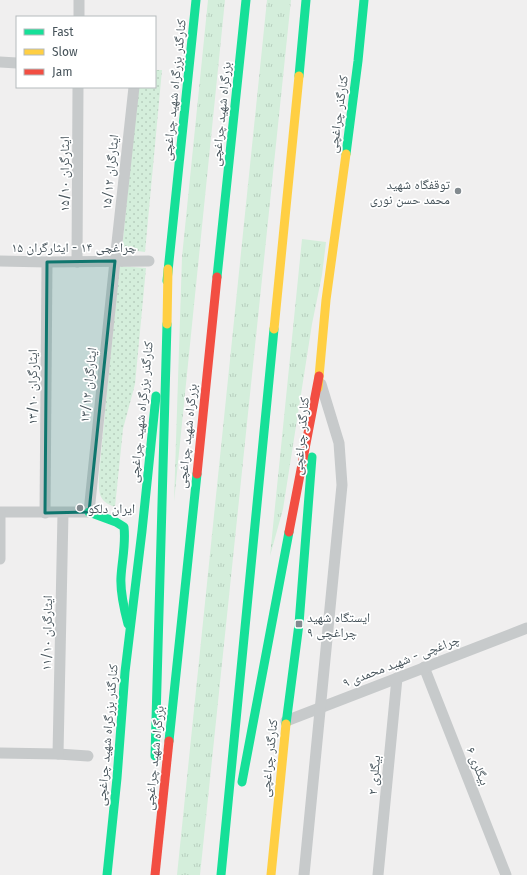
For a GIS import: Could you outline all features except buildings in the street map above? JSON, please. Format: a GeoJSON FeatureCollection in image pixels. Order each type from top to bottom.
{"type":"FeatureCollection","features":[{"type":"Feature","properties":{"kind":"main road","name":"کنارگذر بزرگراه شهید چراغچی"},"geometry":{"type":"LineString","coordinates":[[107,875],[117,778],[125,672],[142,531],[196,0]]}},
{"type":"Feature","properties":{"kind":"main road","name":"بزرگراه شهید چراغچی"},"geometry":{"type":"LineString","coordinates":[[155,875],[246,0]]}},
{"type":"Feature","properties":{"kind":"main road"},"geometry":{"type":"LineString","coordinates":[[220,875],[306,0]]}},
{"type":"Feature","properties":{"kind":"main road","name":"کنارگذر چراغچی"},"geometry":{"type":"LineString","coordinates":[[271,875],[286,721],[299,624],[326,300],[358,61],[364,0]]}},
{"type":"Feature","properties":{"kind":"main road"},"geometry":{"type":"LineString","coordinates":[[155,763],[168,269]]}},
{"type":"Feature","properties":{"kind":"main road"},"geometry":{"type":"LineString","coordinates":[[240,789],[319,376]]}},
{"type":"Feature","properties":{"kind":"main road"},"geometry":{"type":"LineString","coordinates":[[89,512],[116,522],[124,527],[125,536],[120,579],[122,602],[130,634]]}},
{"type":"Feature","properties":{"kind":"main road"},"geometry":{"type":"LineString","coordinates":[[152,875],[154,803]]}},
{"type":"Feature","properties":{"kind":"main road"},"geometry":{"type":"LineString","coordinates":[[224,875],[236,813]]}},
{"type":"Feature","properties":{"kind":"street"},"geometry":{"type":"LineString","coordinates":[[79,0],[79,16]]}},
{"type":"Feature","properties":{"kind":"street"},"geometry":{"type":"LineString","coordinates":[[0,62],[16,63]]}},
{"type":"Feature","properties":{"kind":"street","name":"ایثارگران ۱۵/۱۰"},"geometry":{"type":"LineString","coordinates":[[77,262],[78,88]]}},
{"type":"Feature","properties":{"kind":"street","name":"ایثارگران ۱۵/۱۲"},"geometry":{"type":"LineString","coordinates":[[115,261],[134,88]]}},
{"type":"Feature","properties":{"kind":"street","name":"چراغچی ۱۴ - ایثارگران ۱۵"},"geometry":{"type":"LineString","coordinates":[[0,261],[149,261]]}},
{"type":"Feature","properties":{"kind":"street","name":"ایثارگران ۱۳/۱۲"},"geometry":{"type":"LineString","coordinates":[[89,512],[115,261]]}},
{"type":"Feature","properties":{"kind":"street","name":"ایثارگران ۱۳/۱۰"},"geometry":{"type":"LineString","coordinates":[[45,513],[47,262]]}},
{"type":"Feature","properties":{"kind":"street"},"geometry":{"type":"LineString","coordinates":[[304,875],[342,485],[339,443],[319,376]]}},
{"type":"Feature","properties":{"kind":"street"},"geometry":{"type":"LineString","coordinates":[[0,559],[0,512],[89,512]]}},
{"type":"Feature","properties":{"kind":"street","name":"ایثارگران ۱۱/۱۰"},"geometry":{"type":"LineString","coordinates":[[58,754],[63,513]]}},
{"type":"Feature","properties":{"kind":"street","name":"۹ چراغچی - شهید محمدی"},"geometry":{"type":"LineString","coordinates":[[286,721],[527,628]]}},
{"type":"Feature","properties":{"kind":"street","name":"بیگلری ۶"},"geometry":{"type":"LineString","coordinates":[[424,667],[506,875]]}},
{"type":"Feature","properties":{"kind":"street","name":"بیگلری ۲"},"geometry":{"type":"LineString","coordinates":[[378,875],[397,678]]}},
{"type":"Feature","properties":{"kind":"street"},"geometry":{"type":"LineString","coordinates":[[0,753],[88,756]]}},
{"type":"Feature","properties":{"kind":"highlighted area"},"geometry":{"type":"Polygon","coordinates":[[[115,261],[89,512],[45,513],[47,262],[115,261]]]}},
{"type":"Feature","properties":{"kind":"green space"},"geometry":{"type":"Polygon","coordinates":[[[208,0],[225,0],[174,502],[182,257],[208,0]]]}},
{"type":"Feature","properties":{"kind":"green space"},"geometry":{"type":"Polygon","coordinates":[[[267,0],[291,0],[200,875],[177,875],[267,0]]]}},
{"type":"Feature","properties":{"kind":"green space"},"geometry":{"type":"Polygon","coordinates":[[[156,70],[162,70],[145,252],[122,249],[138,88],[156,88],[156,70]]]}},
{"type":"Feature","properties":{"kind":"green space"},"geometry":{"type":"Polygon","coordinates":[[[302,239],[326,242],[322,275],[312,324],[283,509],[270,556],[302,239]]]}},
{"type":"Feature","properties":{"kind":"green space"},"geometry":{"type":"Polygon","coordinates":[[[119,266],[146,268],[135,384],[123,429],[115,507],[105,502],[100,495],[99,475],[119,266]]]}},
{"type":"Feature","properties":{"kind":"traffic: fast"},"geometry":{"type":"LineString","coordinates":[[167,281],[196,0]]}},
{"type":"Feature","properties":{"kind":"traffic: fast"},"geometry":{"type":"LineString","coordinates":[[217,277],[246,0]]}},
{"type":"Feature","properties":{"kind":"traffic: fast"},"geometry":{"type":"LineString","coordinates":[[299,76],[306,0]]}},
{"type":"Feature","properties":{"kind":"traffic: fast"},"geometry":{"type":"LineString","coordinates":[[346,154],[364,0]]}},
{"type":"Feature","properties":{"kind":"traffic: fast"},"geometry":{"type":"LineString","coordinates":[[155,756],[167,324]]}},
{"type":"Feature","properties":{"kind":"traffic: fast"},"geometry":{"type":"LineString","coordinates":[[221,875],[274,329]]}},
{"type":"Feature","properties":{"kind":"traffic: fast"},"geometry":{"type":"LineString","coordinates":[[107,875],[117,778],[125,672],[156,396]]}},
{"type":"Feature","properties":{"kind":"traffic: fast"},"geometry":{"type":"LineString","coordinates":[[286,724],[299,624],[312,457]]}},
{"type":"Feature","properties":{"kind":"traffic: fast"},"geometry":{"type":"LineString","coordinates":[[169,741],[197,474]]}},
{"type":"Feature","properties":{"kind":"traffic: fast"},"geometry":{"type":"LineString","coordinates":[[89,512],[116,522],[124,527],[121,589],[128,624]]}},
{"type":"Feature","properties":{"kind":"traffic: fast"},"geometry":{"type":"LineString","coordinates":[[242,782],[289,532]]}},
{"type":"Feature","properties":{"kind":"traffic: slow"},"geometry":{"type":"LineString","coordinates":[[274,329],[299,76]]}},
{"type":"Feature","properties":{"kind":"traffic: slow"},"geometry":{"type":"LineString","coordinates":[[318,388],[326,300],[346,154]]}},
{"type":"Feature","properties":{"kind":"traffic: slow"},"geometry":{"type":"LineString","coordinates":[[167,324],[168,269]]}},
{"type":"Feature","properties":{"kind":"traffic: slow"},"geometry":{"type":"LineString","coordinates":[[271,875],[286,724]]}},
{"type":"Feature","properties":{"kind":"traffic: jam"},"geometry":{"type":"LineString","coordinates":[[197,474],[217,277]]}},
{"type":"Feature","properties":{"kind":"traffic: jam"},"geometry":{"type":"LineString","coordinates":[[289,532],[319,376]]}},
{"type":"Feature","properties":{"kind":"traffic: jam"},"geometry":{"type":"LineString","coordinates":[[155,875],[169,741]]}},
{"type":"Feature","properties":{"kind":"place","name":"توقفگاه شهید محمد حسن نوری"},"geometry":{"type":"Point","coordinates":[458,191]}},
{"type":"Feature","properties":{"kind":"place","name":"ایران دلکو"},"geometry":{"type":"Point","coordinates":[80,508]}},
{"type":"Feature","properties":{"kind":"place","name":"ایستگاه شهید چراغچی ۹"},"geometry":{"type":"Point","coordinates":[299,624]}}]}
